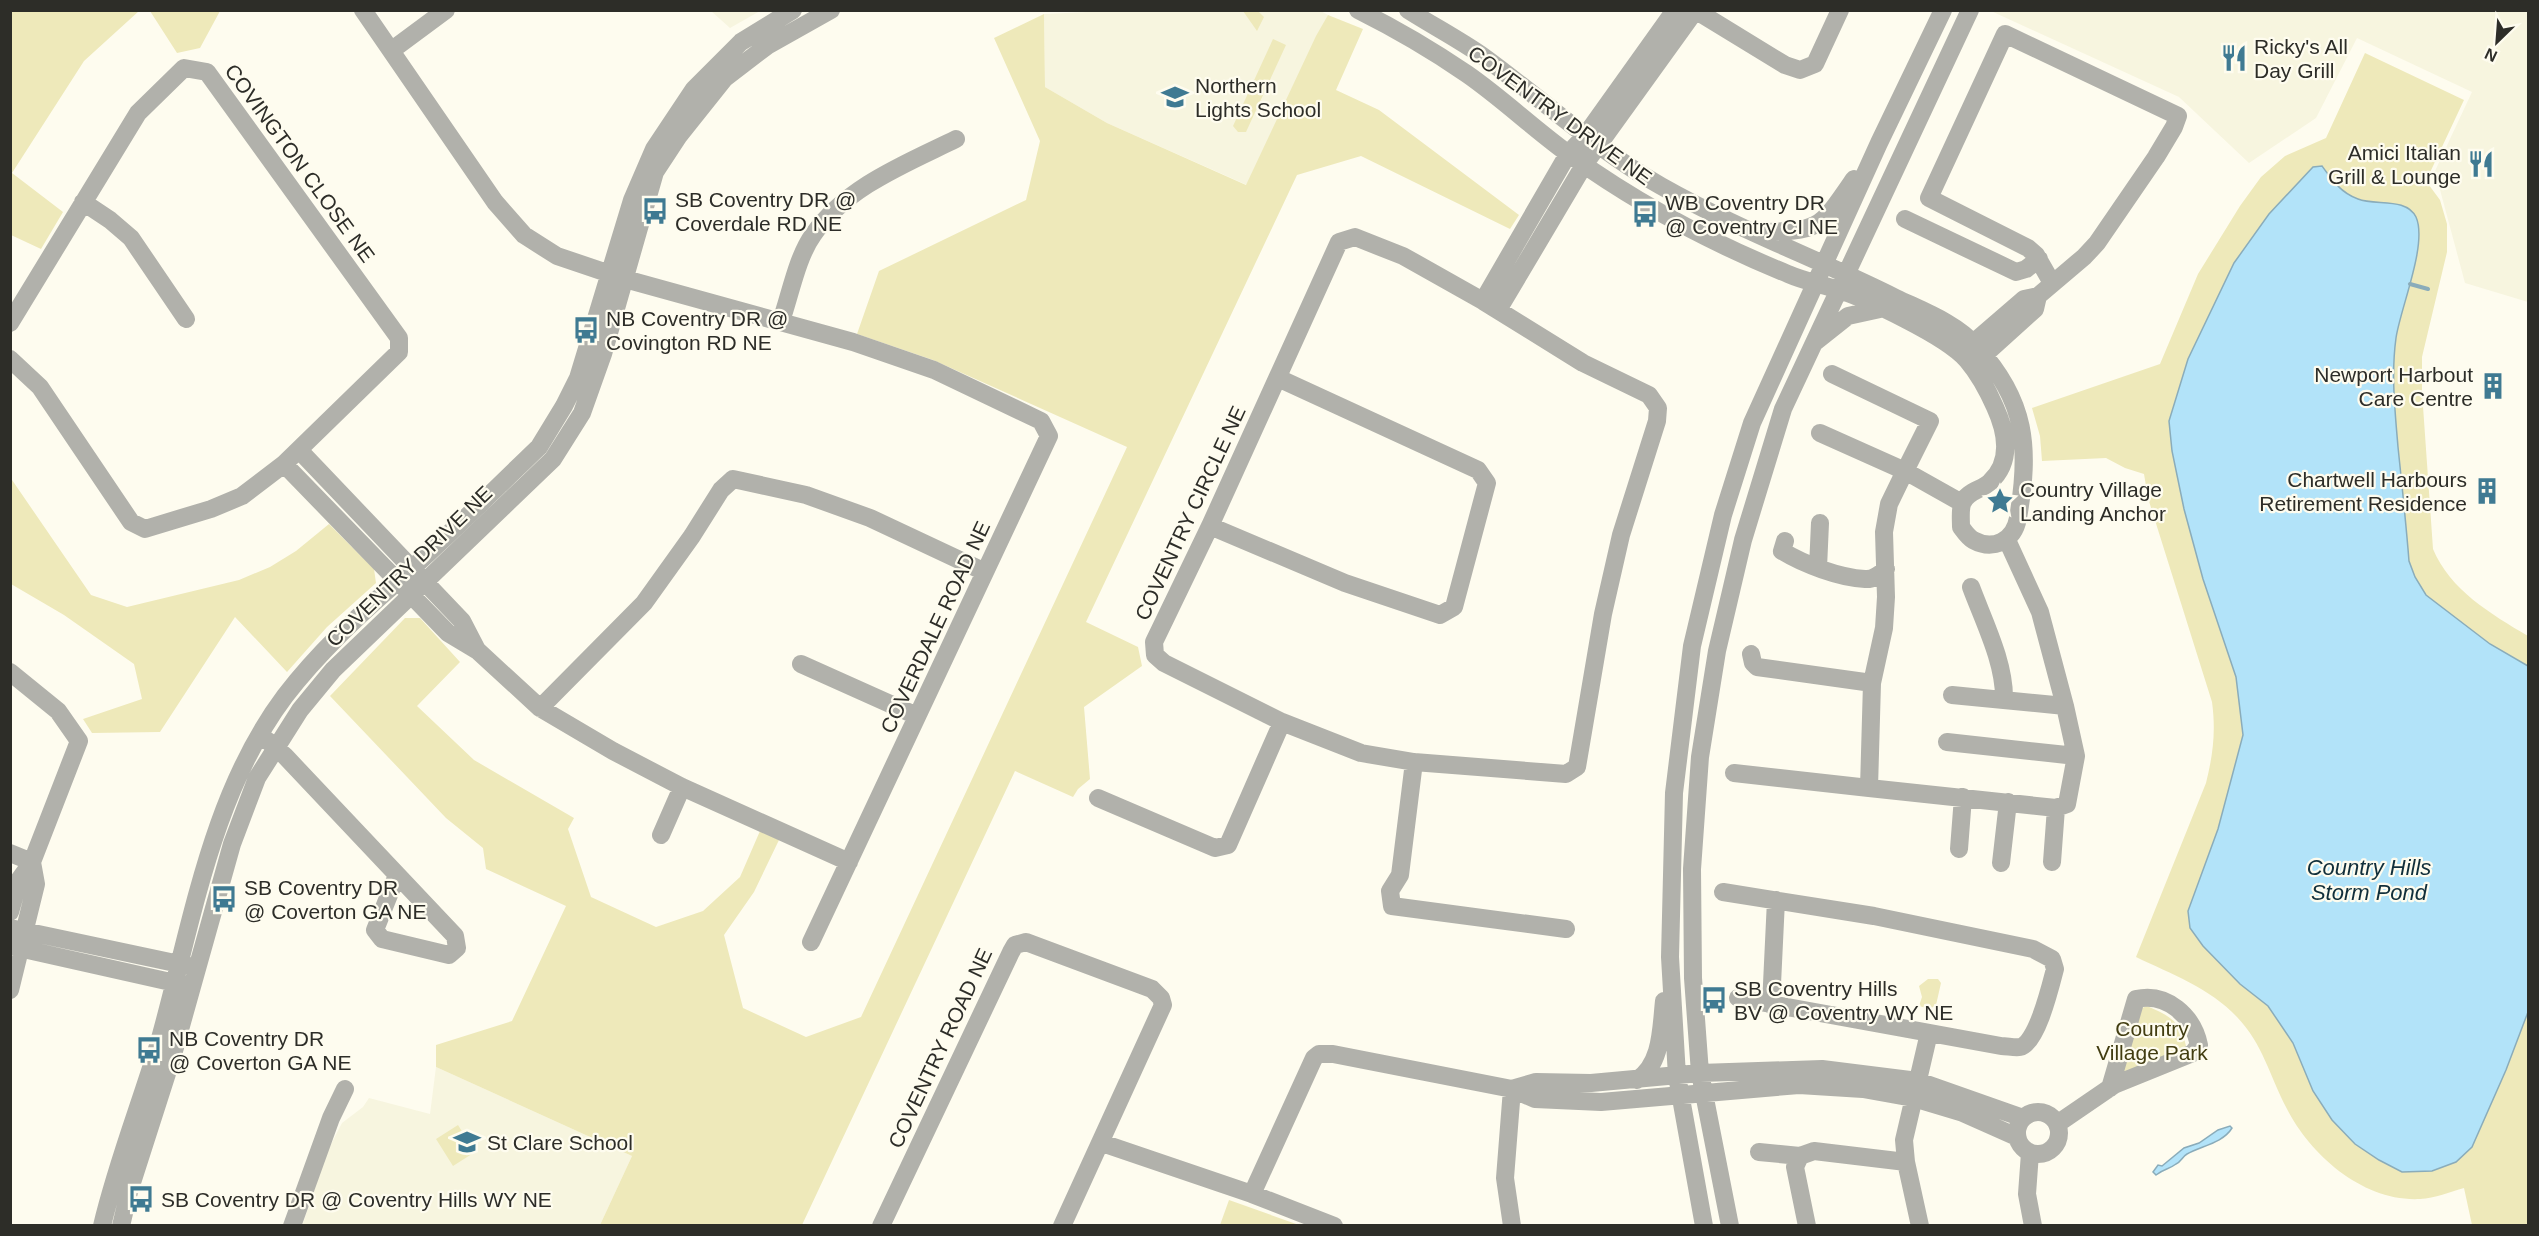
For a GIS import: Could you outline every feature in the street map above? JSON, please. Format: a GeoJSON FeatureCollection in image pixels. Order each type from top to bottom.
{"type":"FeatureCollection","features":[{"type":"Feature","properties":{"kind":"street","name":"COVERDALE ROAD NE"},"geometry":{"type":"LineString","coordinates":[[363,10],[495,202],[524,235],[556,256],[618,276],[781,321],[934,370],[1041,421],[1049,436],[811,942]]}},
{"type":"Feature","properties":{"kind":"street"},"geometry":{"type":"LineString","coordinates":[[392,50],[446,10]]}},
{"type":"Feature","properties":{"kind":"street","name":"COVENTRY DRIVE NE"},"geometry":{"type":"LineString","coordinates":[[102,1226],[110,1191],[157,1049],[183,984],[217,833],[239,775],[260,736],[293,686],[319,655],[539,447],[578,378],[656,172],[678,136],[726,78],[793,10]]}},
{"type":"Feature","properties":{"kind":"street","name":"COVENTRY DRIVE NE"},"geometry":{"type":"LineString","coordinates":[[763,39],[831,10]]}},
{"type":"Feature","properties":{"kind":"street","name":"COVENTRY DRIVE NE"},"geometry":{"type":"LineString","coordinates":[[1358,10],[1392,27],[1468,75],[1568,154],[1647,205],[1717,242],[1790,275],[1838,290],[1926,332],[1975,352]]}},
{"type":"Feature","properties":{"kind":"street","name":"COVENTRY DRIVE NE"},"geometry":{"type":"LineString","coordinates":[[1408,10],[1482,56],[1592,141],[1658,184],[1725,221],[1847,273],[1936,318],[1975,352]]}},
{"type":"Feature","properties":{"kind":"street"},"geometry":{"type":"LineString","coordinates":[[1490,306],[1584,165],[1592,141],[1675,10]]}},
{"type":"Feature","properties":{"kind":"street"},"geometry":{"type":"LineString","coordinates":[[1490,306],[1568,154],[1592,141],[1695,11],[1785,65],[1800,70],[1815,64],[1840,10]]}},
{"type":"Feature","properties":{"kind":"street"},"geometry":{"type":"LineString","coordinates":[[1704,1226],[1677,1076],[1670,957],[1674,793],[1692,646],[1723,515],[1752,423],[1879,143],[1943,10]]}},
{"type":"Feature","properties":{"kind":"street"},"geometry":{"type":"LineString","coordinates":[[1927,44],[1956,10]]}},
{"type":"Feature","properties":{"kind":"street"},"geometry":{"type":"LineString","coordinates":[[1730,1226],[1700,1073],[1694,978],[1692,869],[1700,757],[1717,651],[1743,540],[1783,409],[1810,346],[1847,273],[1970,10]]}},
{"type":"Feature","properties":{"kind":"street"},"geometry":{"type":"LineString","coordinates":[[1975,352],[2035,309],[2038,296],[2097,243],[2156,158],[2178,116],[2005,34],[1929,198],[2028,248],[2039,260],[2052,283]]}},
{"type":"Feature","properties":{"kind":"street","name":"COVINGTON CLOSE NE"},"geometry":{"type":"LineString","coordinates":[[10,323],[138,113],[184,68],[207,72],[399,338],[399,352],[284,464],[242,496],[145,529],[131,522],[40,387],[10,359]]}},
{"type":"Feature","properties":{"kind":"street"},"geometry":{"type":"LineString","coordinates":[[781,321],[812,236],[834,211],[882,175],[956,139]]}},
{"type":"Feature","properties":{"kind":"street"},"geometry":{"type":"LineString","coordinates":[[1751,232],[1797,231],[1813,227],[1828,216],[1879,143]]}},
{"type":"Feature","properties":{"kind":"street"},"geometry":{"type":"LineString","coordinates":[[83,202],[130,237],[186,319]]}},
{"type":"Feature","properties":{"kind":"street"},"geometry":{"type":"LineString","coordinates":[[1905,219],[2016,272],[2026,269],[2039,260]]}},
{"type":"Feature","properties":{"kind":"street","name":"COVENTRY CIRCLE NE"},"geometry":{"type":"LineString","coordinates":[[1355,237],[1403,256],[1582,363],[1649,395],[1658,408],[1657,421],[1621,535],[1603,614],[1577,767],[1566,774],[1414,762],[1361,753],[1282,722],[1164,663],[1155,655],[1154,642],[1278,378],[1339,242],[1355,237]]}},
{"type":"Feature","properties":{"kind":"street","name":"COVENTRY DRIVE NE"},"geometry":{"type":"LineString","coordinates":[[188,966],[239,821],[257,778],[308,700],[333,670],[553,459],[582,413],[603,354],[618,276]]}},
{"type":"Feature","properties":{"kind":"street"},"geometry":{"type":"LineString","coordinates":[[1810,346],[1848,316],[1880,309]]}},
{"type":"Feature","properties":{"kind":"street"},"geometry":{"type":"LineString","coordinates":[[1975,352],[2003,381],[2024,434],[2022,491],[2017,526],[2007,540],[1989,546],[1971,539],[1960,526],[1962,503],[1971,493],[1990,483],[1999,470],[2006,453],[2003,428],[1975,352]]}},
{"type":"Feature","properties":{"kind":"street"},"geometry":{"type":"LineString","coordinates":[[1832,374],[1930,421],[1889,504],[1884,532],[1886,569],[1884,628],[1872,683],[1869,788]]}},
{"type":"Feature","properties":{"kind":"street"},"geometry":{"type":"LineString","coordinates":[[1210,526],[1345,583],[1440,615],[1454,607],[1487,483],[1478,470],[1278,378]]}},
{"type":"Feature","properties":{"kind":"street"},"geometry":{"type":"LineString","coordinates":[[1820,433],[1905,471],[1962,503]]}},
{"type":"Feature","properties":{"kind":"street"},"geometry":{"type":"LineString","coordinates":[[299,450],[462,621],[478,651]]}},
{"type":"Feature","properties":{"kind":"street"},"geometry":{"type":"LineString","coordinates":[[284,464],[448,633],[478,651],[540,708],[613,751],[682,787],[849,862]]}},
{"type":"Feature","properties":{"kind":"street"},"geometry":{"type":"LineString","coordinates":[[540,708],[644,603],[692,536],[721,489],[733,479],[806,495],[870,518],[985,572]]}},
{"type":"Feature","properties":{"kind":"street"},"geometry":{"type":"LineString","coordinates":[[1818,568],[1821,524]]}},
{"type":"Feature","properties":{"kind":"street"},"geometry":{"type":"LineString","coordinates":[[1734,773],[2056,808],[2067,804],[2076,756],[2065,706],[2040,612],[2007,540]]}},
{"type":"Feature","properties":{"kind":"street"},"geometry":{"type":"LineString","coordinates":[[1785,541],[1782,551],[1799,562],[1818,568],[1866,580],[1886,569]]}},
{"type":"Feature","properties":{"kind":"street"},"geometry":{"type":"LineString","coordinates":[[1971,587],[1997,658],[2005,687],[2004,700]]}},
{"type":"Feature","properties":{"kind":"street"},"geometry":{"type":"LineString","coordinates":[[1751,654],[1753,663],[1757,667],[1872,683]]}},
{"type":"Feature","properties":{"kind":"street"},"geometry":{"type":"LineString","coordinates":[[801,664],[917,716]]}},
{"type":"Feature","properties":{"kind":"street"},"geometry":{"type":"LineString","coordinates":[[10,672],[58,711],[78,741],[32,862],[19,880],[10,912]]}},
{"type":"Feature","properties":{"kind":"street"},"geometry":{"type":"LineString","coordinates":[[293,686],[308,700]]}},
{"type":"Feature","properties":{"kind":"street"},"geometry":{"type":"LineString","coordinates":[[1952,695],[2065,706]]}},
{"type":"Feature","properties":{"kind":"street"},"geometry":{"type":"LineString","coordinates":[[1098,798],[1215,848],[1228,845],[1282,722]]}},
{"type":"Feature","properties":{"kind":"street"},"geometry":{"type":"LineString","coordinates":[[260,736],[276,747],[455,936],[457,948],[449,955],[382,939],[375,930],[397,875]]}},
{"type":"Feature","properties":{"kind":"street"},"geometry":{"type":"LineString","coordinates":[[1947,742],[2076,756]]}},
{"type":"Feature","properties":{"kind":"street"},"geometry":{"type":"LineString","coordinates":[[1414,762],[1400,875],[1390,891],[1392,906],[1566,929]]}},
{"type":"Feature","properties":{"kind":"street"},"geometry":{"type":"LineString","coordinates":[[661,834],[682,787]]}},
{"type":"Feature","properties":{"kind":"street"},"geometry":{"type":"LineString","coordinates":[[1959,849],[1963,797]]}},
{"type":"Feature","properties":{"kind":"street"},"geometry":{"type":"LineString","coordinates":[[2001,863],[2008,802]]}},
{"type":"Feature","properties":{"kind":"street"},"geometry":{"type":"LineString","coordinates":[[2052,862],[2056,808]]}},
{"type":"Feature","properties":{"kind":"street"},"geometry":{"type":"LineString","coordinates":[[10,853],[32,862]]}},
{"type":"Feature","properties":{"kind":"street"},"geometry":{"type":"LineString","coordinates":[[10,990],[17,938],[36,884],[32,862]]}},
{"type":"Feature","properties":{"kind":"street"},"geometry":{"type":"LineString","coordinates":[[1723,892],[1957,931],[2033,948],[2052,959],[2055,969],[2034,1032],[2027,1043],[2021,1047],[2001,1046],[1738,998]]}},
{"type":"Feature","properties":{"kind":"street"},"geometry":{"type":"LineString","coordinates":[[1771,1005],[1776,900]]}},
{"type":"Feature","properties":{"kind":"street"},"geometry":{"type":"LineString","coordinates":[[17,938],[100,948],[188,966]]}},
{"type":"Feature","properties":{"kind":"street"},"geometry":{"type":"LineString","coordinates":[[17,938],[95,966],[183,984]]}},
{"type":"Feature","properties":{"kind":"street","name":"COVENTRY ROAD NE"},"geometry":{"type":"LineString","coordinates":[[881,1226],[1015,945],[1026,942],[1093,966],[1152,989],[1161,998],[1163,1005],[1161,1012],[1102,1143]]}},
{"type":"Feature","properties":{"kind":"street"},"geometry":{"type":"LineString","coordinates":[[95,966],[100,948]]}},
{"type":"Feature","properties":{"kind":"street"},"geometry":{"type":"LineString","coordinates":[[1637,1080],[1650,1070],[1655,1058],[1670,957]]}},
{"type":"Feature","properties":{"kind":"street","name":"COVENTRY DRIVE NE"},"geometry":{"type":"LineString","coordinates":[[121,1226],[129,1192],[172,1058],[183,984]]}},
{"type":"Feature","properties":{"kind":"street"},"geometry":{"type":"LineString","coordinates":[[2057,1124],[2110,1088],[2193,1053],[2199,1045],[2197,1032],[2181,1009],[2150,997],[2136,999],[2110,1088]]}},
{"type":"Feature","properties":{"kind":"street"},"geometry":{"type":"LineString","coordinates":[[1920,1226],[1906,1162],[1904,1140],[1929,1033]]}},
{"type":"Feature","properties":{"kind":"street"},"geometry":{"type":"LineString","coordinates":[[1252,1194],[1314,1058],[1319,1054],[1333,1054],[1512,1089],[1535,1100],[1602,1102],[1799,1085],[1916,1090],[2017,1137]]}},
{"type":"Feature","properties":{"kind":"street"},"geometry":{"type":"LineString","coordinates":[[1512,1089],[1536,1082],[1591,1083],[1700,1073],[1822,1070],[1916,1090],[2023,1118]]}},
{"type":"Feature","properties":{"kind":"street"},"geometry":{"type":"LineString","coordinates":[[292,1226],[331,1118],[345,1089]]}},
{"type":"Feature","properties":{"kind":"street"},"geometry":{"type":"LineString","coordinates":[[1512,1089],[1505,1178],[1512,1226]]}},
{"type":"Feature","properties":{"kind":"street"},"geometry":{"type":"LineString","coordinates":[[2042,1112],[2053,1118],[2057,1124],[2058,1138],[2051,1150],[2044,1153],[2024,1149],[2017,1137],[2017,1130],[2023,1118],[2028,1114],[2042,1112]]}},
{"type":"Feature","properties":{"kind":"street"},"geometry":{"type":"LineString","coordinates":[[1062,1226],[1102,1143],[1252,1194],[1334,1226]]}},
{"type":"Feature","properties":{"kind":"street"},"geometry":{"type":"LineString","coordinates":[[1759,1152],[1800,1156],[1814,1151],[1906,1162]]}},
{"type":"Feature","properties":{"kind":"street"},"geometry":{"type":"LineString","coordinates":[[2030,1152],[2027,1194],[2033,1226]]}},
{"type":"Feature","properties":{"kind":"street"},"geometry":{"type":"LineString","coordinates":[[1800,1156],[1795,1167],[1807,1226]]}},
{"type":"Feature","properties":{"kind":"street"},"geometry":{"type":"LineString","coordinates":[[110,1191],[129,1192]]}},
{"type":"Feature","properties":{"kind":"shaded area","name":"Northern Lights School"},"geometry":{"type":"Polygon","coordinates":[[[1131,10],[1319,10],[1328,15],[1247,185],[1107,123],[1045,87],[1044,14],[1131,10]]]}},
{"type":"Feature","properties":{"kind":"shaded area"},"geometry":{"type":"Polygon","coordinates":[[[711,11],[760,11],[730,28],[711,11]]]}},
{"type":"Feature","properties":{"kind":"shaded area"},"geometry":{"type":"Polygon","coordinates":[[[1991,11],[2528,11],[2528,302],[2465,283],[2435,171],[2472,92],[2357,38],[2316,118],[2249,163],[2179,97],[1991,11]]]}},
{"type":"Feature","properties":{"kind":"shaded area","name":"St Clare School"},"geometry":{"type":"Polygon","coordinates":[[[436,1067],[632,1156],[600,1225],[302,1226],[328,1150],[342,1123],[363,1107],[369,1098],[430,1114],[436,1067]]]}},
{"type":"Feature","properties":{"kind":"green space"},"geometry":{"type":"Polygon","coordinates":[[[10,11],[139,11],[84,61],[12,173],[63,212],[41,249],[11,235],[10,11]]]}},
{"type":"Feature","properties":{"kind":"green space"},"geometry":{"type":"Polygon","coordinates":[[[150,11],[220,11],[200,48],[177,53],[150,11]]]}},
{"type":"Feature","properties":{"kind":"green space"},"geometry":{"type":"Polygon","coordinates":[[[1243,11],[1258,11],[1264,17],[1257,31],[1243,11]]]}},
{"type":"Feature","properties":{"kind":"green space"},"geometry":{"type":"Polygon","coordinates":[[[1044,14],[1045,87],[1107,123],[1246,185],[1328,15],[1363,29],[1336,90],[1379,110],[1519,215],[1510,229],[1361,156],[1297,175],[1086,622],[1138,647],[1142,666],[1084,707],[1090,779],[1078,789],[1073,797],[1015,771],[802,1225],[600,1225],[632,1156],[436,1067],[436,1045],[512,1021],[566,906],[486,869],[483,848],[446,818],[330,696],[405,618],[420,618],[460,662],[417,706],[474,760],[574,818],[568,829],[591,897],[656,927],[703,911],[740,877],[760,831],[779,840],[754,892],[724,935],[743,1008],[806,1037],[861,1017],[1127,447],[933,360],[857,334],[879,271],[1026,200],[1040,141],[994,38],[1044,14]]]}},
{"type":"Feature","properties":{"kind":"green space"},"geometry":{"type":"Polygon","coordinates":[[[1273,39],[1286,45],[1246,132],[1238,132],[1233,126],[1273,39]]]}},
{"type":"Feature","properties":{"kind":"green space","name":"Country Hills Storm Pond"},"geometry":{"type":"Polygon","coordinates":[[[2365,53],[2464,100],[2426,181],[2440,200],[2447,224],[2447,252],[2422,357],[2422,392],[2433,549],[2440,564],[2450,577],[2473,600],[2528,636],[2528,1225],[2472,1225],[2464,1188],[2420,1199],[2399,1198],[2379,1193],[2341,1173],[2310,1143],[2297,1126],[2260,1050],[2237,1017],[2202,990],[2136,957],[2206,783],[2213,743],[2212,702],[2148,498],[2144,474],[2125,468],[2106,458],[2042,461],[2040,436],[2032,408],[2160,364],[2198,274],[2240,206],[2261,177],[2285,156],[2326,138],[2365,53]]]}},
{"type":"Feature","properties":{"kind":"green space"},"geometry":{"type":"Polygon","coordinates":[[[10,477],[91,595],[127,607],[239,580],[270,567],[296,551],[329,524],[374,569],[376,583],[327,627],[287,672],[235,617],[160,732],[92,733],[83,719],[142,699],[134,664],[64,615],[11,584],[10,477]]]}},
{"type":"Feature","properties":{"kind":"green space"},"geometry":{"type":"Polygon","coordinates":[[[1928,979],[1938,979],[1941,983],[1936,1005],[1930,1009],[1919,1006],[1922,997],[1919,986],[1928,979]]]}},
{"type":"Feature","properties":{"kind":"green space","name":"Country Village Park"},"geometry":{"type":"Polygon","coordinates":[[[2147,1006],[2167,1016],[2181,1030],[2186,1046],[2182,1058],[2114,1085],[2132,1012],[2147,1006]]]}},
{"type":"Feature","properties":{"kind":"green space"},"geometry":{"type":"Polygon","coordinates":[[[458,1125],[475,1152],[453,1166],[436,1139],[458,1125]]]}},
{"type":"Feature","properties":{"kind":"green space"},"geometry":{"type":"Polygon","coordinates":[[[1229,1200],[1299,1225],[1220,1225],[1229,1200]]]}},
{"type":"Feature","properties":{"kind":"water","name":"Country Hills Storm Pond"},"geometry":{"type":"Polygon","coordinates":[[[2322,166],[2337,186],[2358,199],[2405,207],[2416,217],[2419,229],[2416,260],[2398,326],[2394,365],[2396,420],[2409,561],[2415,577],[2426,595],[2490,644],[2528,666],[2528,1012],[2506,1070],[2472,1147],[2456,1162],[2432,1171],[2402,1172],[2355,1144],[2332,1120],[2313,1091],[2293,1043],[2268,1006],[2240,984],[2203,946],[2190,928],[2188,911],[2218,829],[2243,735],[2236,677],[2203,579],[2184,509],[2172,451],[2169,421],[2188,359],[2234,263],[2269,214],[2313,167],[2322,166]]]}},
{"type":"Feature","properties":{"kind":"water"},"geometry":{"type":"Polygon","coordinates":[[[2230,1126],[2232,1128],[2228,1133],[2217,1141],[2187,1154],[2178,1163],[2156,1175],[2153,1172],[2158,1165],[2162,1166],[2184,1148],[2199,1143],[2218,1130],[2230,1126]]]}},
{"type":"Feature","properties":{"kind":"waterway"},"geometry":{"type":"LineString","coordinates":[[2410,284],[2428,289]]}},
{"type":"Feature","properties":{"kind":"place","name":"Ricky's All Day Grill"},"geometry":{"type":"Point","coordinates":[2234,58]}},
{"type":"Feature","properties":{"kind":"place","name":"Northern Lights School"},"geometry":{"type":"Point","coordinates":[1175,97]}},
{"type":"Feature","properties":{"kind":"place","name":"Amici Italian Grill & Lounge"},"geometry":{"type":"Point","coordinates":[2481,164]}},
{"type":"Feature","properties":{"kind":"place","name":"SB Coventry DR @ Coverdale RD NE"},"geometry":{"type":"Point","coordinates":[655,211]}},
{"type":"Feature","properties":{"kind":"place","name":"WB Coventry DR @ Coventry CI NE"},"geometry":{"type":"Point","coordinates":[1645,214]}},
{"type":"Feature","properties":{"kind":"place","name":"NB Coventry DR @ Covington RD NE"},"geometry":{"type":"Point","coordinates":[586,330]}},
{"type":"Feature","properties":{"kind":"place","name":"Newport Harbout Care Centre"},"geometry":{"type":"Point","coordinates":[2493,386]}},
{"type":"Feature","properties":{"kind":"place","name":"Chartwell Harbours Retirement Residence"},"geometry":{"type":"Point","coordinates":[2487,491]}},
{"type":"Feature","properties":{"kind":"place","name":"Country Village Landing Anchor"},"geometry":{"type":"Point","coordinates":[2000,501]}},
{"type":"Feature","properties":{"kind":"place","name":"SB Coventry DR @ Coverton GA NE"},"geometry":{"type":"Point","coordinates":[224,899]}},
{"type":"Feature","properties":{"kind":"place","name":"SB Coventry Hills BV @ Coventry WY NE"},"geometry":{"type":"Point","coordinates":[1714,1000]}},
{"type":"Feature","properties":{"kind":"place","name":"NB Coventry DR @ Coverton GA NE"},"geometry":{"type":"Point","coordinates":[149,1050]}},
{"type":"Feature","properties":{"kind":"place","name":"St Clare School"},"geometry":{"type":"Point","coordinates":[467,1142]}},
{"type":"Feature","properties":{"kind":"place","name":"SB Coventry DR @ Coventry Hills WY NE"},"geometry":{"type":"Point","coordinates":[141,1199]}}]}
